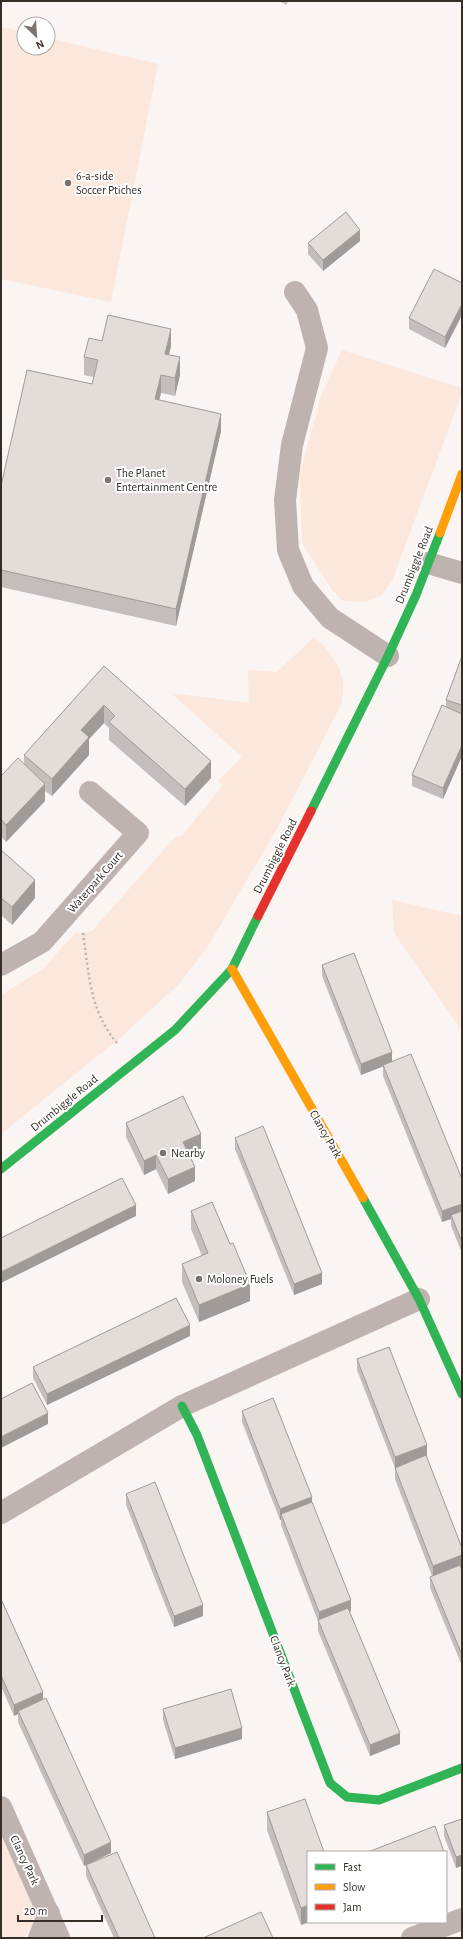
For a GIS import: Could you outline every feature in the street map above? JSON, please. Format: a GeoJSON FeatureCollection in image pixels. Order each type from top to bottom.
{"type":"FeatureCollection","features":[{"type":"Feature","properties":{"kind":"street"},"geometry":{"type":"LineString","coordinates":[[295,292],[306,310],[317,348],[292,445],[285,500],[288,550],[303,586],[330,618],[388,656]]}},
{"type":"Feature","properties":{"kind":"street","name":"Drumbiggle Road"},"geometry":{"type":"LineString","coordinates":[[1,1169],[175,1030],[232,969],[388,656],[428,563],[462,474]]}},
{"type":"Feature","properties":{"kind":"street"},"geometry":{"type":"LineString","coordinates":[[428,563],[462,574]]}},
{"type":"Feature","properties":{"kind":"street","name":"Waterpark Court"},"geometry":{"type":"LineString","coordinates":[[1,965],[42,942],[138,833],[90,792]]}},
{"type":"Feature","properties":{"kind":"street","name":"Clancy Park"},"geometry":{"type":"LineString","coordinates":[[232,969],[391,1247],[419,1299],[462,1394]]}},
{"type":"Feature","properties":{"kind":"street"},"geometry":{"type":"LineString","coordinates":[[1,1513],[182,1406],[419,1299]]}},
{"type":"Feature","properties":{"kind":"street","name":"Clancy Park"},"geometry":{"type":"LineString","coordinates":[[182,1406],[197,1435],[330,1783],[347,1797],[378,1800],[462,1768]]}},
{"type":"Feature","properties":{"kind":"street","name":"Clancy Park"},"geometry":{"type":"LineString","coordinates":[[1,1807],[59,1938]]}},
{"type":"Feature","properties":{"kind":"street"},"geometry":{"type":"LineString","coordinates":[[39,1938],[49,1913]]}},
{"type":"Feature","properties":{"kind":"street"},"geometry":{"type":"LineString","coordinates":[[412,1938],[462,1919]]}},
{"type":"Feature","properties":{"kind":"path"},"geometry":{"type":"LineString","coordinates":[[68,913],[82,928],[96,1011],[108,1032],[134,1063]]}},
{"type":"Feature","properties":{"kind":"shaded area","name":"6-a-side Soccer Ptiches"},"geometry":{"type":"Polygon","coordinates":[[[1,27],[16,30],[16,56],[56,56],[56,40],[158,64],[111,302],[1,279],[1,27]]]}},
{"type":"Feature","properties":{"kind":"shaded area"},"geometry":{"type":"Polygon","coordinates":[[[342,350],[462,388],[462,393],[392,581],[381,596],[366,602],[343,601],[333,591],[302,543],[300,473],[321,396],[342,350]]]}},
{"type":"Feature","properties":{"kind":"shaded area"},"geometry":{"type":"Polygon","coordinates":[[[314,637],[333,657],[342,676],[343,694],[341,705],[278,827],[207,948],[178,985],[121,1037],[1,1134],[1,995],[43,969],[75,933],[91,932],[175,837],[182,836],[223,785],[218,781],[242,757],[171,693],[249,703],[248,670],[277,672],[314,637]]]}},
{"type":"Feature","properties":{"kind":"shaded area"},"geometry":{"type":"Polygon","coordinates":[[[392,900],[462,916],[462,1031],[394,933],[392,900]]]}},
{"type":"Feature","properties":{"kind":"shaded area"},"geometry":{"type":"Polygon","coordinates":[[[1,1834],[32,1900],[36,1921],[23,1938],[1,1938],[1,1834]]]}},
{"type":"Feature","properties":{"kind":"building"},"geometry":{"type":"Polygon","coordinates":[[[346,212],[360,230],[323,260],[308,243],[346,212]]]}},
{"type":"Feature","properties":{"kind":"building"},"geometry":{"type":"Polygon","coordinates":[[[434,269],[462,283],[462,304],[445,337],[409,318],[434,269]]]}},
{"type":"Feature","properties":{"kind":"building","name":"The Planet Entertainment Centre"},"geometry":{"type":"Polygon","coordinates":[[[108,315],[171,329],[165,354],[180,357],[175,378],[161,375],[155,399],[221,414],[176,609],[1,570],[1,486],[27,370],[92,384],[98,360],[84,357],[89,338],[102,341],[108,315]]]}},
{"type":"Feature","properties":{"kind":"building"},"geometry":{"type":"Polygon","coordinates":[[[462,656],[462,705],[446,700],[462,656]]]}},
{"type":"Feature","properties":{"kind":"building"},"geometry":{"type":"Polygon","coordinates":[[[104,666],[211,761],[185,789],[109,722],[115,716],[104,705],[81,730],[89,737],[52,779],[24,755],[104,666]]]}},
{"type":"Feature","properties":{"kind":"building"},"geometry":{"type":"Polygon","coordinates":[[[442,705],[462,714],[462,745],[443,788],[412,775],[442,705]]]}},
{"type":"Feature","properties":{"kind":"building"},"geometry":{"type":"Polygon","coordinates":[[[18,758],[45,784],[6,825],[1,819],[1,776],[18,758]]]}},
{"type":"Feature","properties":{"kind":"building"},"geometry":{"type":"Polygon","coordinates":[[[1,850],[35,880],[12,907],[1,898],[1,850]]]}},
{"type":"Feature","properties":{"kind":"building"},"geometry":{"type":"Polygon","coordinates":[[[354,953],[392,1052],[361,1064],[322,965],[354,953]]]}},
{"type":"Feature","properties":{"kind":"building"},"geometry":{"type":"Polygon","coordinates":[[[411,1054],[462,1179],[462,1204],[442,1211],[383,1065],[411,1054]]]}},
{"type":"Feature","properties":{"kind":"building","name":"Nearby"},"geometry":{"type":"Polygon","coordinates":[[[183,1096],[201,1134],[183,1142],[195,1167],[168,1179],[156,1155],[144,1161],[126,1123],[183,1096]]]}},
{"type":"Feature","properties":{"kind":"building"},"geometry":{"type":"Polygon","coordinates":[[[263,1126],[322,1273],[294,1284],[235,1138],[263,1126]]]}},
{"type":"Feature","properties":{"kind":"building"},"geometry":{"type":"Polygon","coordinates":[[[122,1178],[136,1205],[1,1272],[1,1238],[122,1178]]]}},
{"type":"Feature","properties":{"kind":"building"},"geometry":{"type":"Polygon","coordinates":[[[212,1202],[230,1244],[233,1243],[250,1284],[199,1305],[182,1264],[208,1253],[191,1211],[212,1202]]]}},
{"type":"Feature","properties":{"kind":"building"},"geometry":{"type":"Polygon","coordinates":[[[462,1211],[462,1242],[451,1215],[462,1211]]]}},
{"type":"Feature","properties":{"kind":"building"},"geometry":{"type":"Polygon","coordinates":[[[176,1298],[190,1325],[47,1394],[33,1367],[176,1298]]]}},
{"type":"Feature","properties":{"kind":"building"},"geometry":{"type":"Polygon","coordinates":[[[389,1347],[427,1445],[395,1457],[357,1359],[389,1347]]]}},
{"type":"Feature","properties":{"kind":"building"},"geometry":{"type":"Polygon","coordinates":[[[32,1383],[48,1413],[1,1437],[1,1399],[32,1383]]]}},
{"type":"Feature","properties":{"kind":"building"},"geometry":{"type":"Polygon","coordinates":[[[273,1398],[312,1497],[280,1509],[242,1411],[273,1398]]]}},
{"type":"Feature","properties":{"kind":"building"},"geometry":{"type":"Polygon","coordinates":[[[426,1455],[462,1548],[462,1555],[433,1566],[395,1468],[426,1455]]]}},
{"type":"Feature","properties":{"kind":"building"},"geometry":{"type":"Polygon","coordinates":[[[155,1482],[203,1605],[174,1616],[126,1494],[155,1482]]]}},
{"type":"Feature","properties":{"kind":"building"},"geometry":{"type":"Polygon","coordinates":[[[312,1502],[351,1600],[319,1612],[281,1514],[312,1502]]]}},
{"type":"Feature","properties":{"kind":"building"},"geometry":{"type":"Polygon","coordinates":[[[460,1565],[462,1571],[462,1655],[430,1577],[460,1565]]]}},
{"type":"Feature","properties":{"kind":"building"},"geometry":{"type":"Polygon","coordinates":[[[1,1599],[43,1692],[14,1705],[1,1675],[1,1599]]]}},
{"type":"Feature","properties":{"kind":"building"},"geometry":{"type":"Polygon","coordinates":[[[348,1608],[400,1733],[370,1745],[318,1620],[348,1608]]]}},
{"type":"Feature","properties":{"kind":"building"},"geometry":{"type":"Polygon","coordinates":[[[231,1689],[242,1728],[175,1748],[163,1709],[231,1689]]]}},
{"type":"Feature","properties":{"kind":"building"},"geometry":{"type":"Polygon","coordinates":[[[46,1698],[111,1842],[84,1855],[18,1711],[46,1698]]]}},
{"type":"Feature","properties":{"kind":"building"},"geometry":{"type":"Polygon","coordinates":[[[305,1799],[324,1851],[307,1851],[307,1905],[301,1908],[267,1812],[305,1799]]]}},
{"type":"Feature","properties":{"kind":"building"},"geometry":{"type":"Polygon","coordinates":[[[462,1819],[462,1855],[456,1857],[444,1825],[462,1819]]]}},
{"type":"Feature","properties":{"kind":"building"},"geometry":{"type":"Polygon","coordinates":[[[435,1826],[444,1851],[371,1851],[435,1826]]]}},
{"type":"Feature","properties":{"kind":"building"},"geometry":{"type":"Polygon","coordinates":[[[117,1852],[155,1938],[119,1938],[86,1865],[117,1852]]]}},
{"type":"Feature","properties":{"kind":"building"},"geometry":{"type":"Polygon","coordinates":[[[261,1912],[273,1938],[203,1938],[261,1912]]]}},
{"type":"Feature","properties":{"kind":"traffic: fast"},"geometry":{"type":"LineString","coordinates":[[311,811],[388,656],[416,595],[440,533]]}},
{"type":"Feature","properties":{"kind":"traffic: fast"},"geometry":{"type":"LineString","coordinates":[[1,1169],[175,1030],[232,969],[258,916]]}},
{"type":"Feature","properties":{"kind":"traffic: fast"},"geometry":{"type":"LineString","coordinates":[[363,1198],[419,1299],[462,1394]]}},
{"type":"Feature","properties":{"kind":"traffic: fast"},"geometry":{"type":"LineString","coordinates":[[182,1406],[197,1435],[330,1783],[347,1797],[379,1800],[462,1768]]}},
{"type":"Feature","properties":{"kind":"traffic: slow"},"geometry":{"type":"LineString","coordinates":[[440,533],[462,474]]}},
{"type":"Feature","properties":{"kind":"traffic: slow"},"geometry":{"type":"LineString","coordinates":[[232,969],[363,1198]]}},
{"type":"Feature","properties":{"kind":"traffic: jam"},"geometry":{"type":"LineString","coordinates":[[258,916],[311,811]]}},
{"type":"Feature","properties":{"kind":"place","name":"6-a-side Soccer Ptiches"},"geometry":{"type":"Point","coordinates":[68,183]}},
{"type":"Feature","properties":{"kind":"place","name":"The Planet Entertainment Centre"},"geometry":{"type":"Point","coordinates":[108,480]}},
{"type":"Feature","properties":{"kind":"place","name":"Nearby"},"geometry":{"type":"Point","coordinates":[163,1153]}},
{"type":"Feature","properties":{"kind":"place","name":"Moloney Fuels"},"geometry":{"type":"Point","coordinates":[199,1279]}}]}
